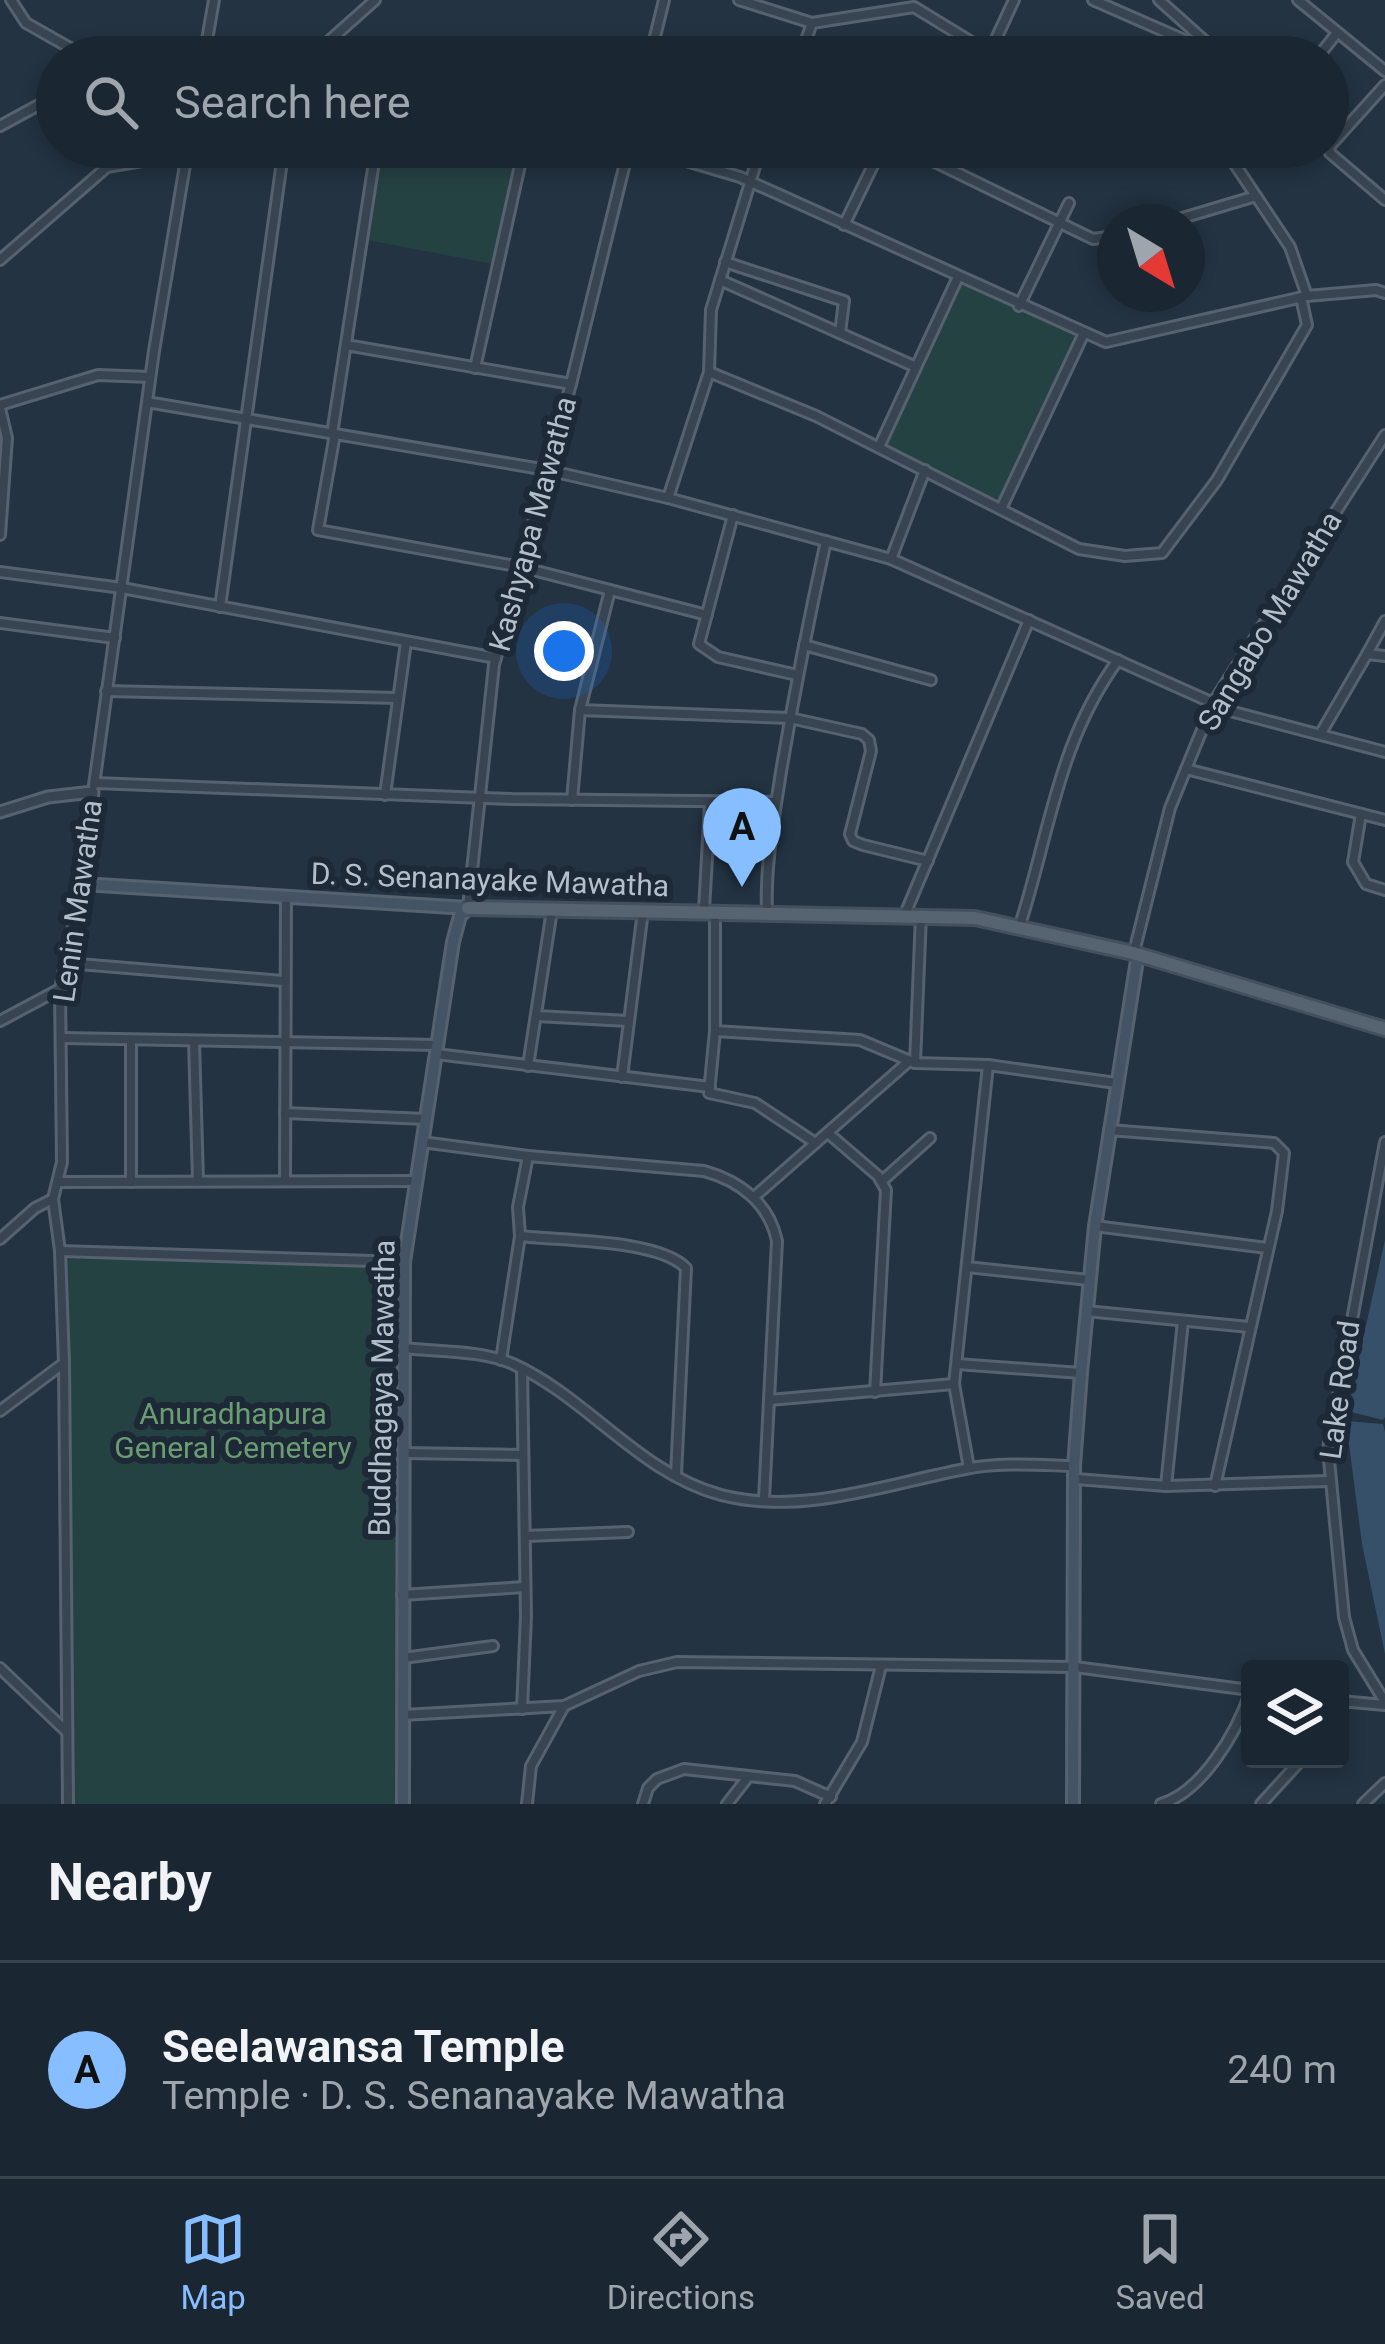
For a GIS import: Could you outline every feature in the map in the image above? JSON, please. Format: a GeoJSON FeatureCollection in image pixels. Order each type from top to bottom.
{"type":"FeatureCollection","features":[{"type":"Feature","properties":{"kind":"main road","name":"D. S. Senanayake Mawatha"},"geometry":{"type":"LineString","coordinates":[[82,884],[468,908],[905,914],[1021,926],[1136,954],[1385,1030]]}},
{"type":"Feature","properties":{"kind":"main road","name":"Buddhagaya Mawatha"},"geometry":{"type":"LineString","coordinates":[[403,1804],[404,1262],[457,924],[468,908]]}},
{"type":"Feature","properties":{"kind":"main road"},"geometry":{"type":"LineString","coordinates":[[1073,1804],[1075,1472],[1081,1373],[1095,1226],[1136,954]]}},
{"type":"Feature","properties":{"kind":"street"},"geometry":{"type":"LineString","coordinates":[[11,0],[26,23],[49,36]]}},
{"type":"Feature","properties":{"kind":"street"},"geometry":{"type":"LineString","coordinates":[[208,36],[214,0]]}},
{"type":"Feature","properties":{"kind":"street"},"geometry":{"type":"LineString","coordinates":[[335,36],[375,0]]}},
{"type":"Feature","properties":{"kind":"street"},"geometry":{"type":"LineString","coordinates":[[655,36],[664,0]]}},
{"type":"Feature","properties":{"kind":"street"},"geometry":{"type":"LineString","coordinates":[[739,0],[812,23],[915,3],[963,36]]}},
{"type":"Feature","properties":{"kind":"street"},"geometry":{"type":"LineString","coordinates":[[1000,36],[1014,0]]}},
{"type":"Feature","properties":{"kind":"street"},"geometry":{"type":"LineString","coordinates":[[1159,0],[1200,36]]}},
{"type":"Feature","properties":{"kind":"street"},"geometry":{"type":"LineString","coordinates":[[1298,0],[1339,36]]}},
{"type":"Feature","properties":{"kind":"street"},"geometry":{"type":"LineString","coordinates":[[1098,1],[1177,36]]}},
{"type":"Feature","properties":{"kind":"street"},"geometry":{"type":"LineString","coordinates":[[807,36],[812,23]]}},
{"type":"Feature","properties":{"kind":"street"},"geometry":{"type":"LineString","coordinates":[[1349,44],[1385,71]]}},
{"type":"Feature","properties":{"kind":"street"},"geometry":{"type":"LineString","coordinates":[[1349,125],[1385,85]]}},
{"type":"Feature","properties":{"kind":"street"},"geometry":{"type":"LineString","coordinates":[[0,126],[36,106]]}},
{"type":"Feature","properties":{"kind":"street"},"geometry":{"type":"LineString","coordinates":[[0,260],[106,168]]}},
{"type":"Feature","properties":{"kind":"street","name":"Lenin Mawatha"},"geometry":{"type":"LineString","coordinates":[[68,1804],[64,1363],[61,1252],[53,1198],[59,1182],[60,989],[82,884],[184,168]]}},
{"type":"Feature","properties":{"kind":"street"},"geometry":{"type":"LineString","coordinates":[[220,607],[281,168]]}},
{"type":"Feature","properties":{"kind":"street"},"geometry":{"type":"LineString","coordinates":[[373,168],[318,530],[521,567],[707,615]]}},
{"type":"Feature","properties":{"kind":"street"},"geometry":{"type":"LineString","coordinates":[[476,368],[519,168]]}},
{"type":"Feature","properties":{"kind":"street","name":"Kashyapa Mawatha"},"geometry":{"type":"LineString","coordinates":[[468,908],[496,658],[624,168]]}},
{"type":"Feature","properties":{"kind":"street"},"geometry":{"type":"LineString","coordinates":[[708,168],[750,181],[1106,342],[1304,297],[1385,292]]}},
{"type":"Feature","properties":{"kind":"street"},"geometry":{"type":"LineString","coordinates":[[668,497],[709,372],[711,310],[754,168]]}},
{"type":"Feature","properties":{"kind":"street"},"geometry":{"type":"LineString","coordinates":[[844,225],[872,168]]}},
{"type":"Feature","properties":{"kind":"street"},"geometry":{"type":"LineString","coordinates":[[946,168],[1097,238]]}},
{"type":"Feature","properties":{"kind":"street"},"geometry":{"type":"LineString","coordinates":[[709,372],[816,416],[1079,549],[1125,556],[1162,553],[1217,480],[1307,325],[1290,247],[1237,168]]}},
{"type":"Feature","properties":{"kind":"street"},"geometry":{"type":"LineString","coordinates":[[1348,168],[1385,200]]}},
{"type":"Feature","properties":{"kind":"street"},"geometry":{"type":"LineString","coordinates":[[1205,211],[1256,196]]}},
{"type":"Feature","properties":{"kind":"street"},"geometry":{"type":"LineString","coordinates":[[1019,306],[1070,202]]}},
{"type":"Feature","properties":{"kind":"street"},"geometry":{"type":"LineString","coordinates":[[725,262],[844,302],[840,333]]}},
{"type":"Feature","properties":{"kind":"street"},"geometry":{"type":"LineString","coordinates":[[879,447],[958,277]]}},
{"type":"Feature","properties":{"kind":"street"},"geometry":{"type":"LineString","coordinates":[[720,280],[916,367]]}},
{"type":"Feature","properties":{"kind":"street"},"geometry":{"type":"LineString","coordinates":[[1001,508],[1084,333]]}},
{"type":"Feature","properties":{"kind":"street"},"geometry":{"type":"LineString","coordinates":[[346,345],[571,384]]}},
{"type":"Feature","properties":{"kind":"street"},"geometry":{"type":"LineString","coordinates":[[0,536],[7,438],[0,406],[98,375],[151,377]]}},
{"type":"Feature","properties":{"kind":"street"},"geometry":{"type":"LineString","coordinates":[[147,402],[548,470],[668,497],[891,559],[1212,705],[1385,752]]}},
{"type":"Feature","properties":{"kind":"street","name":"Sangabo Mawatha"},"geometry":{"type":"LineString","coordinates":[[1136,954],[1170,808],[1212,705],[1385,435]]}},
{"type":"Feature","properties":{"kind":"street"},"geometry":{"type":"LineString","coordinates":[[891,559],[925,470]]}},
{"type":"Feature","properties":{"kind":"street"},"geometry":{"type":"LineString","coordinates":[[733,515],[699,644],[718,657],[797,675]]}},
{"type":"Feature","properties":{"kind":"street"},"geometry":{"type":"LineString","coordinates":[[767,912],[776,802],[826,541]]}},
{"type":"Feature","properties":{"kind":"street"},"geometry":{"type":"LineString","coordinates":[[0,572],[122,588],[496,658]]}},
{"type":"Feature","properties":{"kind":"street"},"geometry":{"type":"LineString","coordinates":[[572,800],[580,710],[610,590]]}},
{"type":"Feature","properties":{"kind":"street"},"geometry":{"type":"LineString","coordinates":[[905,914],[1029,620]]}},
{"type":"Feature","properties":{"kind":"street"},"geometry":{"type":"LineString","coordinates":[[1321,733],[1385,621]]}},
{"type":"Feature","properties":{"kind":"street"},"geometry":{"type":"LineString","coordinates":[[0,623],[115,638]]}},
{"type":"Feature","properties":{"kind":"street"},"geometry":{"type":"LineString","coordinates":[[385,795],[406,642]]}},
{"type":"Feature","properties":{"kind":"street"},"geometry":{"type":"LineString","coordinates":[[804,645],[931,680]]}},
{"type":"Feature","properties":{"kind":"street"},"geometry":{"type":"LineString","coordinates":[[1367,654],[1385,656]]}},
{"type":"Feature","properties":{"kind":"street"},"geometry":{"type":"LineString","coordinates":[[1021,926],[1059,772],[1100,685],[1118,660]]}},
{"type":"Feature","properties":{"kind":"street"},"geometry":{"type":"LineString","coordinates":[[106,691],[398,698]]}},
{"type":"Feature","properties":{"kind":"street"},"geometry":{"type":"LineString","coordinates":[[580,710],[790,718],[862,734],[872,751],[850,833],[854,841],[928,861]]}},
{"type":"Feature","properties":{"kind":"street"},"geometry":{"type":"LineString","coordinates":[[1186,769],[1385,820]]}},
{"type":"Feature","properties":{"kind":"street"},"geometry":{"type":"LineString","coordinates":[[0,812],[94,788],[776,802]]}},
{"type":"Feature","properties":{"kind":"street"},"geometry":{"type":"LineString","coordinates":[[710,804],[715,1031],[710,1093],[755,1103],[814,1142]]}},
{"type":"Feature","properties":{"kind":"street"},"geometry":{"type":"LineString","coordinates":[[1361,814],[1353,862],[1366,884],[1385,890]]}},
{"type":"Feature","properties":{"kind":"street"},"geometry":{"type":"LineString","coordinates":[[285,1181],[286,898]]}},
{"type":"Feature","properties":{"kind":"street"},"geometry":{"type":"LineString","coordinates":[[528,1066],[552,909]]}},
{"type":"Feature","properties":{"kind":"street"},"geometry":{"type":"LineString","coordinates":[[622,1077],[643,910]]}},
{"type":"Feature","properties":{"kind":"street"},"geometry":{"type":"LineString","coordinates":[[754,1197],[911,1063],[921,915]]}},
{"type":"Feature","properties":{"kind":"street"},"geometry":{"type":"LineString","coordinates":[[67,963],[283,981]]}},
{"type":"Feature","properties":{"kind":"street"},"geometry":{"type":"LineString","coordinates":[[0,1021],[60,989]]}},
{"type":"Feature","properties":{"kind":"street"},"geometry":{"type":"LineString","coordinates":[[536,1016],[628,1021]]}},
{"type":"Feature","properties":{"kind":"street"},"geometry":{"type":"LineString","coordinates":[[715,1031],[860,1040],[911,1063],[988,1065],[1116,1083]]}},
{"type":"Feature","properties":{"kind":"street"},"geometry":{"type":"LineString","coordinates":[[62,1038],[437,1050],[528,1066],[710,1087]]}},
{"type":"Feature","properties":{"kind":"street"},"geometry":{"type":"LineString","coordinates":[[130,1040],[131,1182]]}},
{"type":"Feature","properties":{"kind":"street"},"geometry":{"type":"LineString","coordinates":[[194,1041],[198,1181]]}},
{"type":"Feature","properties":{"kind":"street"},"geometry":{"type":"LineString","coordinates":[[969,1468],[954,1384],[988,1065]]}},
{"type":"Feature","properties":{"kind":"street"},"geometry":{"type":"LineString","coordinates":[[285,1113],[426,1119]]}},
{"type":"Feature","properties":{"kind":"street"},"geometry":{"type":"LineString","coordinates":[[1109,1130],[1281,1146],[1284,1153],[1215,1486]]}},
{"type":"Feature","properties":{"kind":"street"},"geometry":{"type":"LineString","coordinates":[[828,1133],[882,1180],[886,1204],[875,1392]]}},
{"type":"Feature","properties":{"kind":"street"},"geometry":{"type":"LineString","coordinates":[[882,1180],[930,1138]]}},
{"type":"Feature","properties":{"kind":"street"},"geometry":{"type":"LineString","coordinates":[[422,1142],[704,1171],[725,1177],[754,1197],[770,1217],[778,1241],[764,1498]]}},
{"type":"Feature","properties":{"kind":"street","name":"Lake Road"},"geometry":{"type":"LineString","coordinates":[[1385,1142],[1328,1449],[1344,1617],[1353,1650],[1385,1703]]}},
{"type":"Feature","properties":{"kind":"street"},"geometry":{"type":"LineString","coordinates":[[502,1360],[528,1156]]}},
{"type":"Feature","properties":{"kind":"street"},"geometry":{"type":"LineString","coordinates":[[59,1182],[416,1181]]}},
{"type":"Feature","properties":{"kind":"street"},"geometry":{"type":"LineString","coordinates":[[0,1239],[53,1198]]}},
{"type":"Feature","properties":{"kind":"street"},"geometry":{"type":"LineString","coordinates":[[1095,1226],[1267,1247]]}},
{"type":"Feature","properties":{"kind":"street"},"geometry":{"type":"LineString","coordinates":[[520,1236],[650,1250],[686,1268],[676,1475]]}},
{"type":"Feature","properties":{"kind":"street"},"geometry":{"type":"LineString","coordinates":[[61,1252],[404,1262]]}},
{"type":"Feature","properties":{"kind":"street"},"geometry":{"type":"LineString","coordinates":[[967,1267],[1089,1280]]}},
{"type":"Feature","properties":{"kind":"street"},"geometry":{"type":"LineString","coordinates":[[1086,1311],[1249,1328]]}},
{"type":"Feature","properties":{"kind":"street"},"geometry":{"type":"LineString","coordinates":[[1166,1486],[1183,1321]]}},
{"type":"Feature","properties":{"kind":"street"},"geometry":{"type":"LineString","coordinates":[[404,1348],[502,1360],[522,1369],[645,1458],[718,1494],[826,1499],[1008,1463],[1166,1486],[1328,1481]]}},
{"type":"Feature","properties":{"kind":"street"},"geometry":{"type":"LineString","coordinates":[[0,1412],[64,1363]]}},
{"type":"Feature","properties":{"kind":"street"},"geometry":{"type":"LineString","coordinates":[[957,1364],[1081,1373]]}},
{"type":"Feature","properties":{"kind":"street"},"geometry":{"type":"LineString","coordinates":[[522,1369],[522,1709]]}},
{"type":"Feature","properties":{"kind":"street"},"geometry":{"type":"LineString","coordinates":[[769,1400],[954,1384]]}},
{"type":"Feature","properties":{"kind":"street"},"geometry":{"type":"LineString","coordinates":[[403,1453],[521,1455]]}},
{"type":"Feature","properties":{"kind":"street"},"geometry":{"type":"LineString","coordinates":[[525,1536],[628,1532]]}},
{"type":"Feature","properties":{"kind":"street"},"geometry":{"type":"LineString","coordinates":[[402,1594],[525,1587]]}},
{"type":"Feature","properties":{"kind":"street"},"geometry":{"type":"LineString","coordinates":[[403,1658],[494,1646]]}},
{"type":"Feature","properties":{"kind":"street"},"geometry":{"type":"LineString","coordinates":[[403,1715],[564,1706],[639,1671],[677,1662],[1075,1667],[1241,1690]]}},
{"type":"Feature","properties":{"kind":"street"},"geometry":{"type":"LineString","coordinates":[[643,1804],[648,1788],[667,1772],[684,1769],[794,1781],[828,1800],[862,1742],[881,1666]]}},
{"type":"Feature","properties":{"kind":"street"},"geometry":{"type":"LineString","coordinates":[[0,1668],[68,1732]]}},
{"type":"Feature","properties":{"kind":"street"},"geometry":{"type":"LineString","coordinates":[[1349,1701],[1385,1703]]}},
{"type":"Feature","properties":{"kind":"street"},"geometry":{"type":"LineString","coordinates":[[527,1804],[531,1766],[564,1706]]}},
{"type":"Feature","properties":{"kind":"street"},"geometry":{"type":"LineString","coordinates":[[1161,1804],[1179,1798],[1229,1742],[1241,1721]]}},
{"type":"Feature","properties":{"kind":"street"},"geometry":{"type":"LineString","coordinates":[[1261,1804],[1294,1768]]}},
{"type":"Feature","properties":{"kind":"street"},"geometry":{"type":"LineString","coordinates":[[727,1804],[748,1776]]}},
{"type":"Feature","properties":{"kind":"street"},"geometry":{"type":"LineString","coordinates":[[1363,1804],[1385,1783]]}},
{"type":"Feature","properties":{"kind":"green space"},"geometry":{"type":"Polygon","coordinates":[[[373,168],[519,168],[498,265],[362,239],[373,168]]]}},
{"type":"Feature","properties":{"kind":"green space"},"geometry":{"type":"Polygon","coordinates":[[[958,277],[1084,333],[1001,509],[879,447],[958,277]]]}},
{"type":"Feature","properties":{"kind":"green space","name":"Anuradhapura General Cemetery"},"geometry":{"type":"Polygon","coordinates":[[[58,1259],[404,1262],[402,1804],[66,1804],[62,1281],[58,1259]]]}},
{"type":"Feature","properties":{"kind":"water"},"geometry":{"type":"Polygon","coordinates":[[[1385,1240],[1385,1417],[1383,1420],[1347,1411],[1385,1240]]]}},
{"type":"Feature","properties":{"kind":"water"},"geometry":{"type":"Polygon","coordinates":[[[1346,1421],[1383,1424],[1385,1432],[1385,1654],[1362,1544],[1346,1421]]]}},
{"type":"Feature","properties":{"kind":"place","name":"Seelawansa Temple"},"geometry":{"type":"Point","coordinates":[742,887]}}]}
